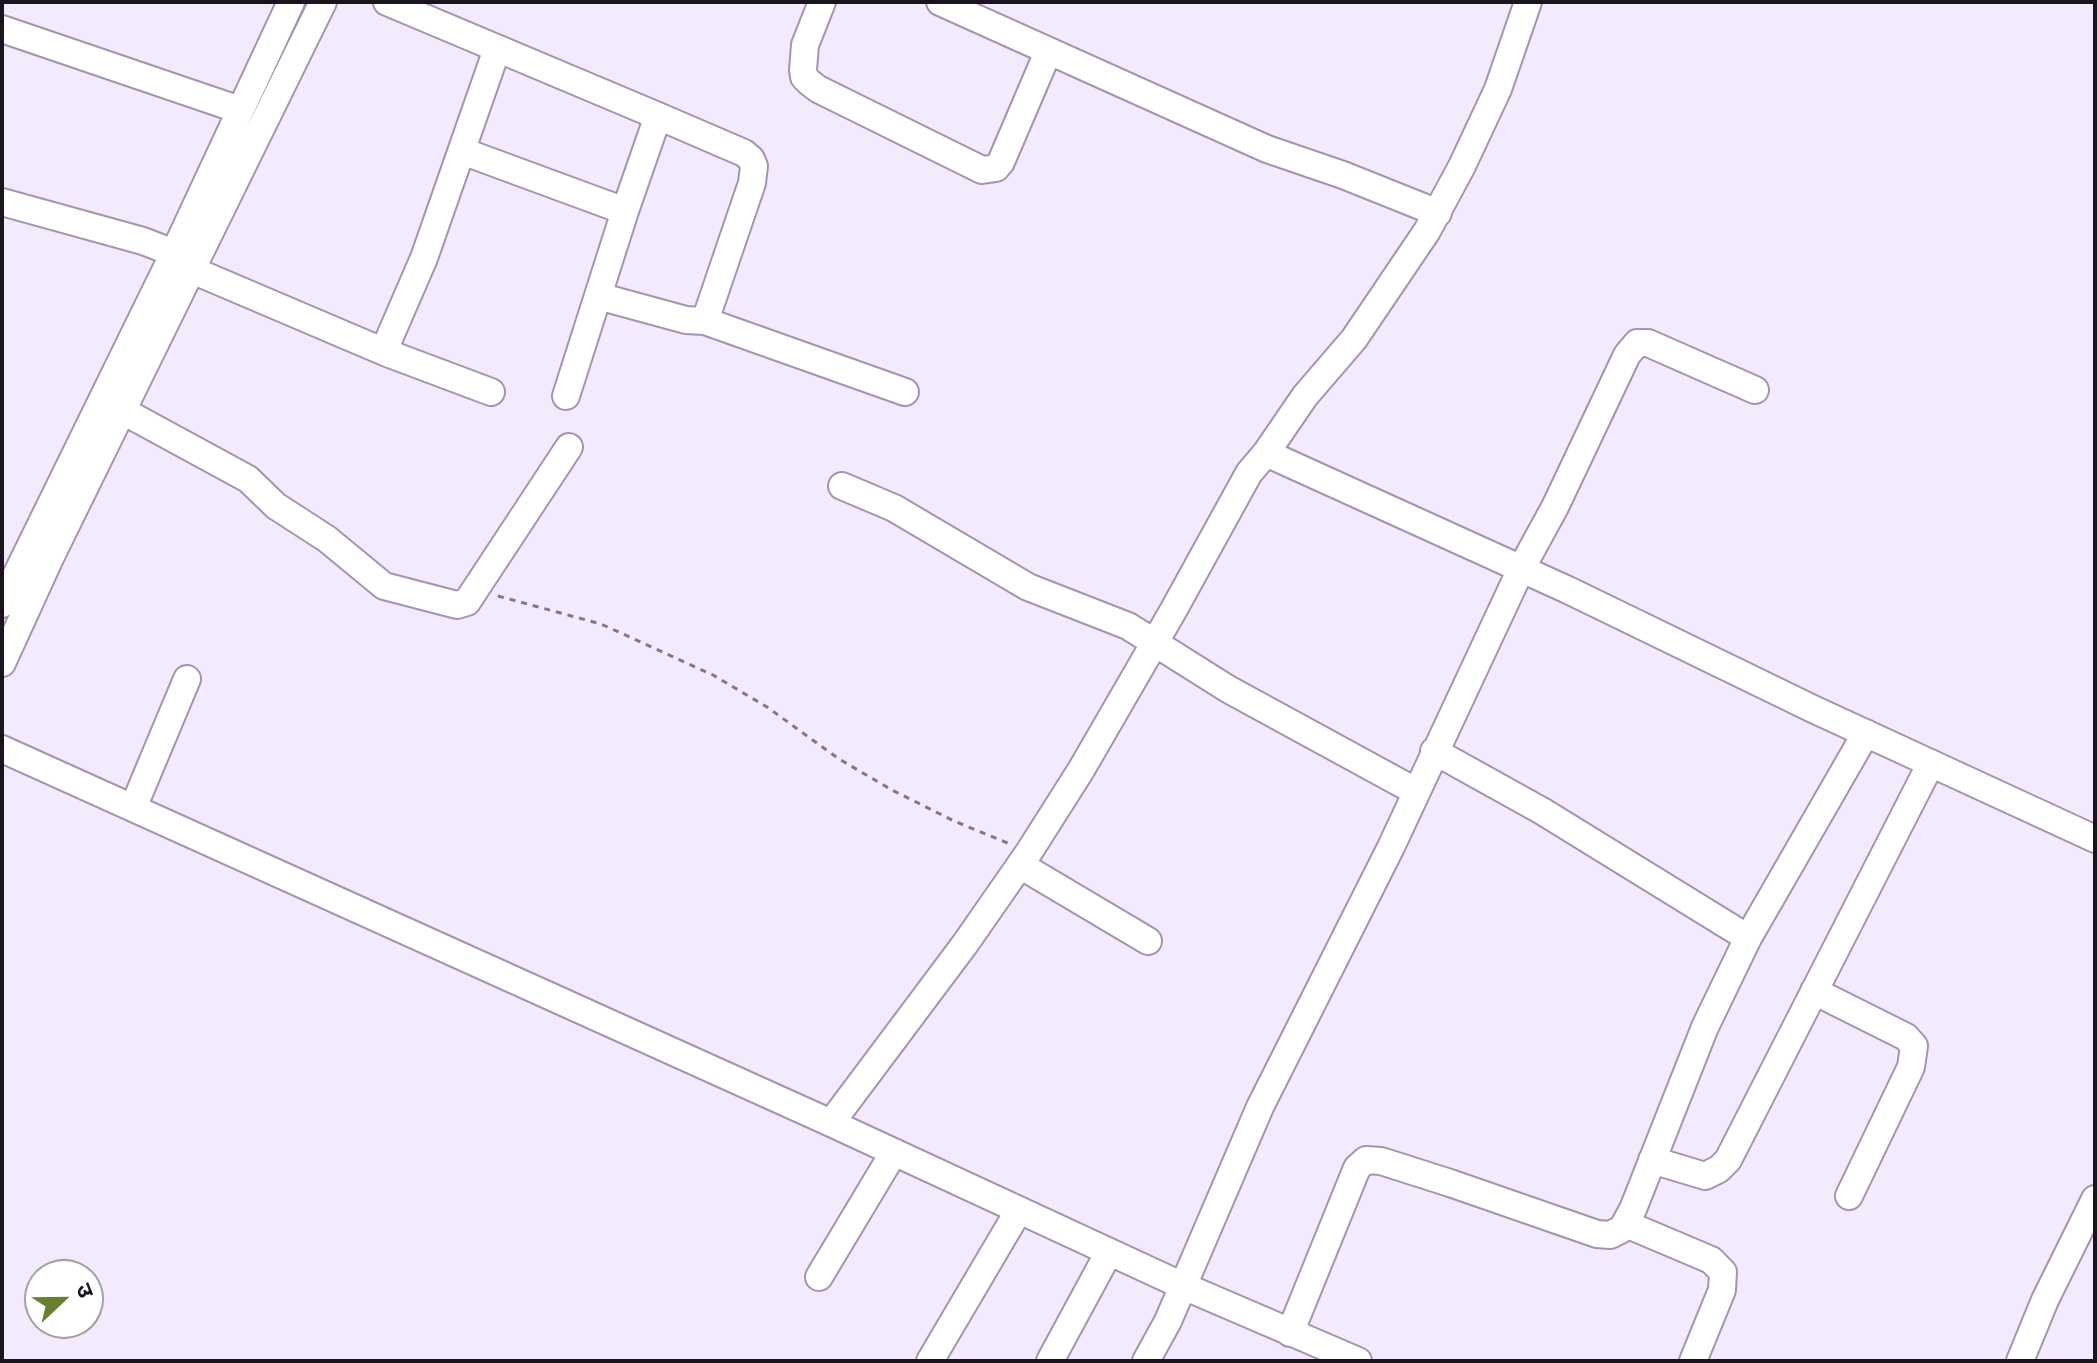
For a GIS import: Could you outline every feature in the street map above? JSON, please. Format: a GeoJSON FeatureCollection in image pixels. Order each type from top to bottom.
{"type":"FeatureCollection","features":[{"type":"Feature","properties":{"kind":"street"},"geometry":{"type":"LineString","coordinates":[[2,663],[123,411],[240,110],[291,2]]}},
{"type":"Feature","properties":{"kind":"street"},"geometry":{"type":"LineString","coordinates":[[2,604],[323,2]]}},
{"type":"Feature","properties":{"kind":"street"},"geometry":{"type":"LineString","coordinates":[[387,2],[744,153],[751,159],[754,166],[752,183],[705,321]]}},
{"type":"Feature","properties":{"kind":"street"},"geometry":{"type":"LineString","coordinates":[[822,2],[805,45],[804,77],[818,89],[982,170],[996,168],[1001,162],[1048,52]]}},
{"type":"Feature","properties":{"kind":"street"},"geometry":{"type":"LineString","coordinates":[[940,2],[1267,149],[1438,213]]}},
{"type":"Feature","properties":{"kind":"street"},"geometry":{"type":"LineString","coordinates":[[831,1123],[965,944],[1024,858],[1081,770],[1249,473],[1305,396],[1354,339],[1438,213],[1498,89],[1528,2]]}},
{"type":"Feature","properties":{"kind":"street"},"geometry":{"type":"LineString","coordinates":[[2,29],[240,110]]}},
{"type":"Feature","properties":{"kind":"street"},"geometry":{"type":"LineString","coordinates":[[387,353],[385,348],[424,258],[497,49]]}},
{"type":"Feature","properties":{"kind":"street"},"geometry":{"type":"LineString","coordinates":[[566,396],[658,116]]}},
{"type":"Feature","properties":{"kind":"street"},"geometry":{"type":"LineString","coordinates":[[462,151],[625,211]]}},
{"type":"Feature","properties":{"kind":"street"},"geometry":{"type":"LineString","coordinates":[[2,202],[143,241],[387,353],[491,392]]}},
{"type":"Feature","properties":{"kind":"street"},"geometry":{"type":"LineString","coordinates":[[598,296],[686,320],[705,321],[905,392]]}},
{"type":"Feature","properties":{"kind":"street"},"geometry":{"type":"LineString","coordinates":[[1146,1361],[1162,1335],[1260,1107],[1391,847],[1521,569],[1555,507],[1633,346],[1648,343],[1755,390]]}},
{"type":"Feature","properties":{"kind":"street"},"geometry":{"type":"LineString","coordinates":[[123,411],[248,479],[276,506],[337,546],[384,586],[457,605],[467,602],[569,447]]}},
{"type":"Feature","properties":{"kind":"street"},"geometry":{"type":"LineString","coordinates":[[1266,453],[1521,569],[2095,839]]}},
{"type":"Feature","properties":{"kind":"street"},"geometry":{"type":"LineString","coordinates":[[842,486],[894,508],[1028,587],[1128,626],[1242,697],[1415,791]]}},
{"type":"Feature","properties":{"kind":"street"},"geometry":{"type":"LineString","coordinates":[[133,808],[187,679]]}},
{"type":"Feature","properties":{"kind":"street"},"geometry":{"type":"LineString","coordinates":[[1290,1333],[1357,1168],[1366,1160],[1381,1161],[1603,1236],[1617,1233],[1626,1224],[1705,1027],[1748,938],[1866,733]]}},
{"type":"Feature","properties":{"kind":"street"},"geometry":{"type":"LineString","coordinates":[[2,749],[831,1123],[1181,1285],[1358,1361]]}},
{"type":"Feature","properties":{"kind":"street"},"geometry":{"type":"LineString","coordinates":[[1434,751],[1542,811],[1748,938]]}},
{"type":"Feature","properties":{"kind":"street"},"geometry":{"type":"LineString","coordinates":[[1652,1160],[1705,1176],[1728,1160],[1931,763]]}},
{"type":"Feature","properties":{"kind":"street"},"geometry":{"type":"LineString","coordinates":[[1024,858],[1148,941]]}},
{"type":"Feature","properties":{"kind":"street"},"geometry":{"type":"LineString","coordinates":[[1814,991],[1906,1037],[1914,1046],[1911,1067],[1849,1196]]}},
{"type":"Feature","properties":{"kind":"street"},"geometry":{"type":"LineString","coordinates":[[819,1277],[894,1152]]}},
{"type":"Feature","properties":{"kind":"street"},"geometry":{"type":"LineString","coordinates":[[2020,1361],[2045,1300],[2095,1199]]}},
{"type":"Feature","properties":{"kind":"street"},"geometry":{"type":"LineString","coordinates":[[930,1361],[1019,1210]]}},
{"type":"Feature","properties":{"kind":"street"},"geometry":{"type":"LineString","coordinates":[[1626,1224],[1711,1260],[1723,1272],[1722,1290],[1693,1361]]}},
{"type":"Feature","properties":{"kind":"street"},"geometry":{"type":"LineString","coordinates":[[1050,1361],[1109,1252]]}},
{"type":"Feature","properties":{"kind":"path"},"geometry":{"type":"LineString","coordinates":[[475,590],[601,624],[713,675],[767,707],[839,759],[1024,858]]}}]}
